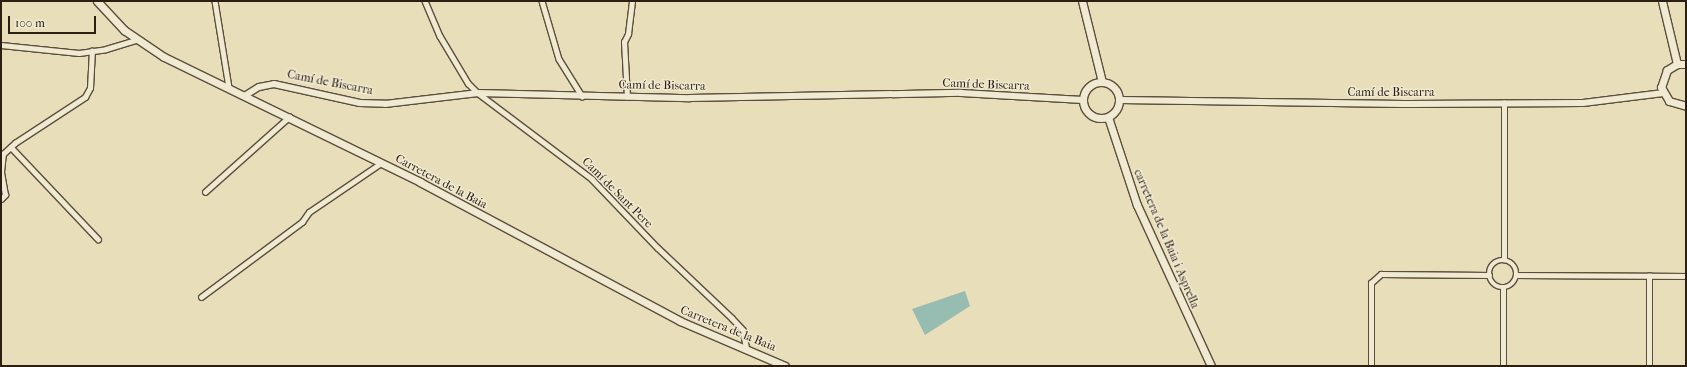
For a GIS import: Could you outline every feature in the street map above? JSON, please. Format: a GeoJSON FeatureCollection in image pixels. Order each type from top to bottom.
{"type":"FeatureCollection","features":[{"type":"Feature","properties":{"kind":"main road","name":"Carretera de la Baia"},"geometry":{"type":"LineString","coordinates":[[97,1],[136,40],[164,57],[246,95],[381,162],[680,322],[785,366]]}},
{"type":"Feature","properties":{"kind":"main road"},"geometry":{"type":"LineString","coordinates":[[1082,1],[1102,82]]}},
{"type":"Feature","properties":{"kind":"main road"},"geometry":{"type":"LineString","coordinates":[[1662,1],[1677,64]]}},
{"type":"Feature","properties":{"kind":"main road"},"geometry":{"type":"LineString","coordinates":[[1686,64],[1677,64],[1663,76],[1663,94],[1675,105],[1686,106]]}},
{"type":"Feature","properties":{"kind":"main road"},"geometry":{"type":"LineString","coordinates":[[1102,82],[1113,86],[1120,100],[1117,109],[1108,117],[1092,116],[1085,108],[1083,100],[1088,88],[1102,82]]}},
{"type":"Feature","properties":{"kind":"main road","name":"carretera de la Baia i Asprella"},"geometry":{"type":"LineString","coordinates":[[1108,117],[1137,205],[1211,366]]}},
{"type":"Feature","properties":{"kind":"street"},"geometry":{"type":"LineString","coordinates":[[215,1],[229,87]]}},
{"type":"Feature","properties":{"kind":"street","name":"Camí de Sant Pere"},"geometry":{"type":"LineString","coordinates":[[425,1],[440,36],[468,83],[478,93],[592,179],[658,248],[743,330],[747,350]]}},
{"type":"Feature","properties":{"kind":"street"},"geometry":{"type":"LineString","coordinates":[[542,1],[559,59],[582,96]]}},
{"type":"Feature","properties":{"kind":"street"},"geometry":{"type":"LineString","coordinates":[[627,97],[624,42],[628,34],[632,1]]}},
{"type":"Feature","properties":{"kind":"street"},"geometry":{"type":"LineString","coordinates":[[1,45],[71,52],[92,51],[136,40]]}},
{"type":"Feature","properties":{"kind":"street"},"geometry":{"type":"LineString","coordinates":[[1,199],[5,195],[1,172],[2,155],[11,146],[85,97],[90,88],[92,51]]}},
{"type":"Feature","properties":{"kind":"street","name":"Camí de Biscarra"},"geometry":{"type":"LineString","coordinates":[[246,95],[259,87],[274,84],[360,103],[385,104],[478,93],[690,98],[961,94],[1083,100]]}},
{"type":"Feature","properties":{"kind":"street","name":"Camí de Biscarra"},"geometry":{"type":"LineString","coordinates":[[1120,100],[1245,104],[1583,103],[1663,94]]}},
{"type":"Feature","properties":{"kind":"street"},"geometry":{"type":"LineString","coordinates":[[1504,103],[1504,260]]}},
{"type":"Feature","properties":{"kind":"street"},"geometry":{"type":"LineString","coordinates":[[205,192],[289,117]]}},
{"type":"Feature","properties":{"kind":"street"},"geometry":{"type":"LineString","coordinates":[[11,146],[98,239]]}},
{"type":"Feature","properties":{"kind":"street"},"geometry":{"type":"LineString","coordinates":[[201,297],[302,222],[309,212],[381,162]]}},
{"type":"Feature","properties":{"kind":"street"},"geometry":{"type":"LineString","coordinates":[[1504,260],[1512,263],[1517,275],[1515,282],[1503,288],[1494,284],[1489,274],[1493,264],[1504,260]]}},
{"type":"Feature","properties":{"kind":"street"},"geometry":{"type":"LineString","coordinates":[[1371,366],[1371,283],[1381,274],[1489,274]]}},
{"type":"Feature","properties":{"kind":"street"},"geometry":{"type":"LineString","coordinates":[[1517,275],[1686,276]]}},
{"type":"Feature","properties":{"kind":"street"},"geometry":{"type":"LineString","coordinates":[[1649,276],[1649,366]]}},
{"type":"Feature","properties":{"kind":"street"},"geometry":{"type":"LineString","coordinates":[[1503,288],[1503,366]]}},
{"type":"Feature","properties":{"kind":"water"},"geometry":{"type":"Polygon","coordinates":[[[965,291],[970,306],[925,335],[912,309],[965,291]]]}}]}
